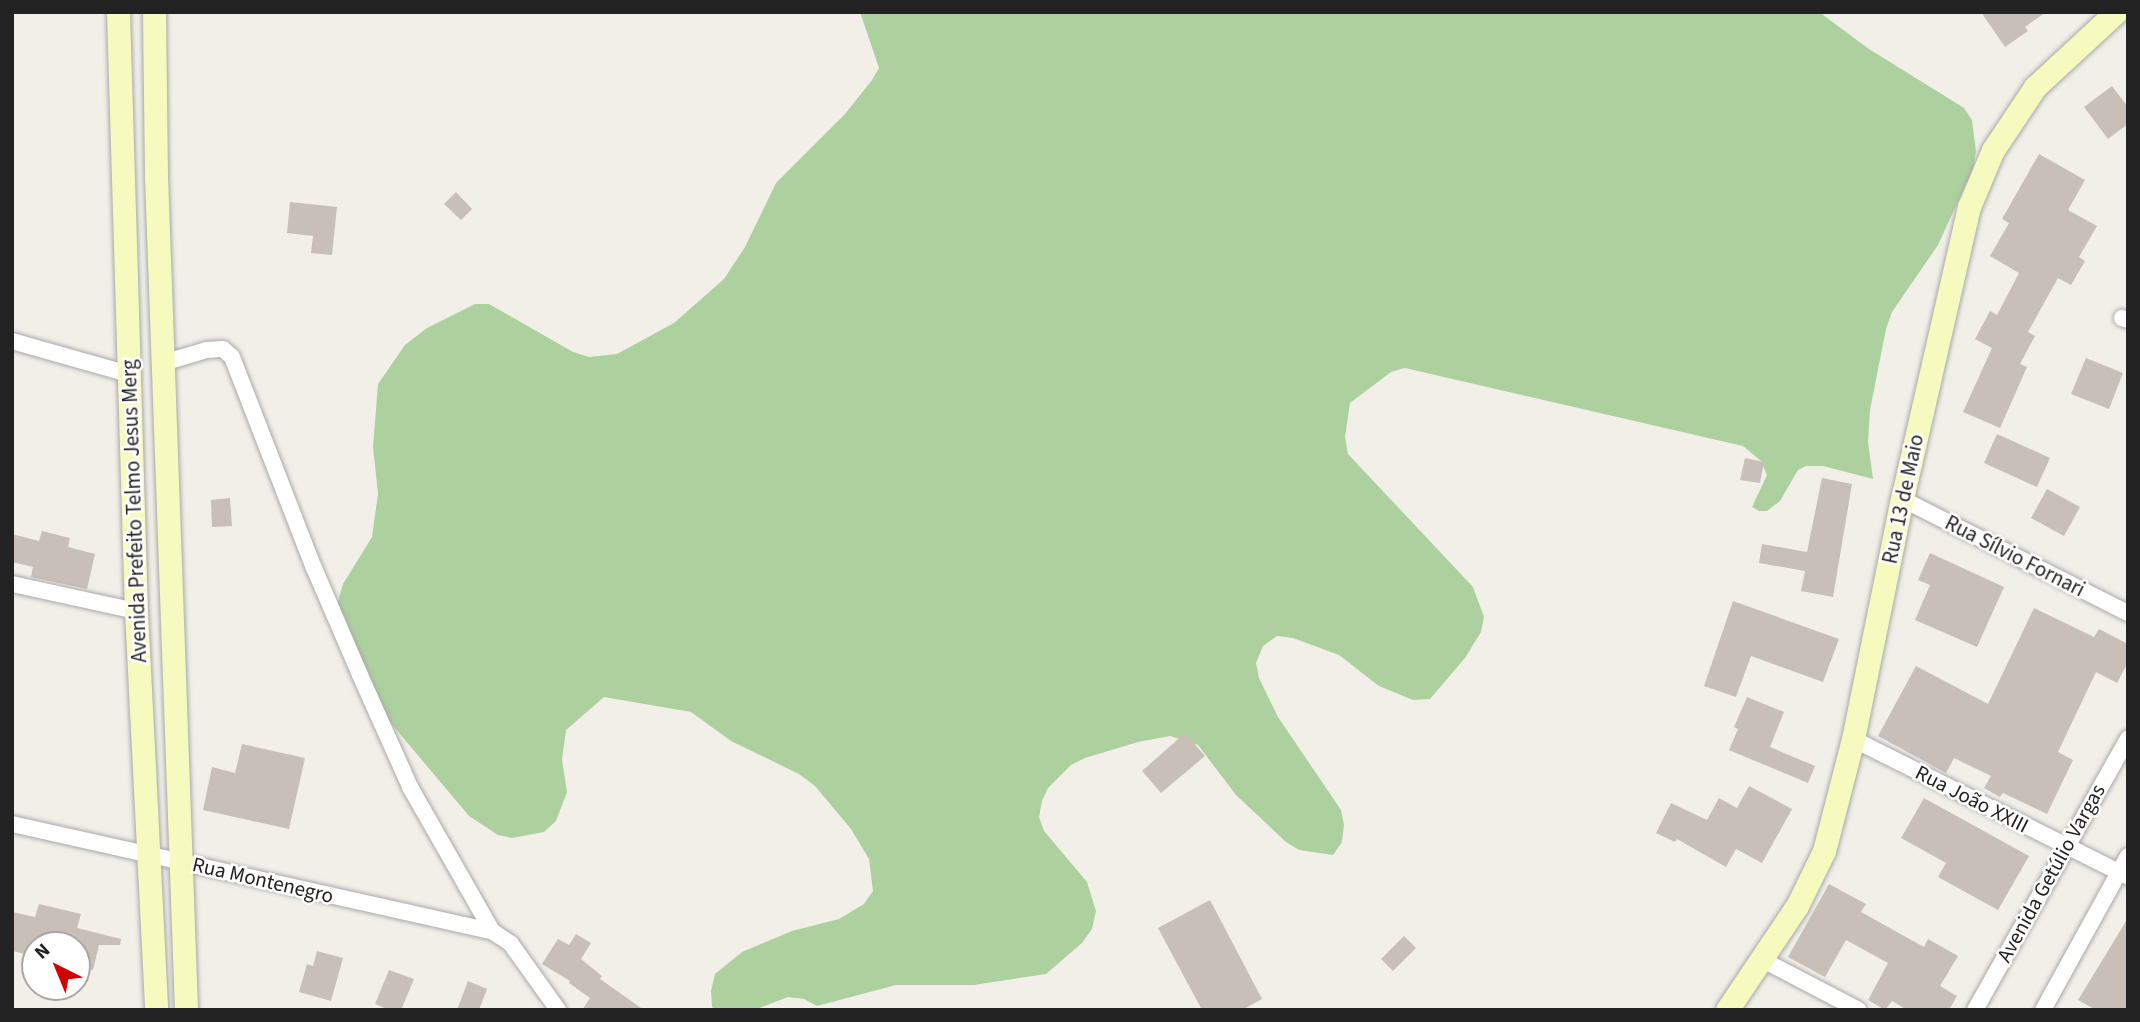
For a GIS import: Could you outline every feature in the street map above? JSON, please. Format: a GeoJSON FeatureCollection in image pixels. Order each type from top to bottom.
{"type":"FeatureCollection","features":[{"type":"Feature","properties":{"kind":"main road","name":"Avenida Prefeito Telmo Jesus Merg"},"geometry":{"type":"LineString","coordinates":[[118,12],[136,611],[156,1010]]}},
{"type":"Feature","properties":{"kind":"main road","name":"Avenida Prefeito Telmo Jesus Merg"},"geometry":{"type":"LineString","coordinates":[[153,12],[186,1010]]}},
{"type":"Feature","properties":{"kind":"main road","name":"Rua 13 de Maio"},"geometry":{"type":"LineString","coordinates":[[1727,1010],[1797,906],[1824,850],[1853,739],[1902,499],[1969,206],[1993,150],[2035,87],[2116,12]]}},
{"type":"Feature","properties":{"kind":"street"},"geometry":{"type":"LineString","coordinates":[[12,341],[129,374]]}},
{"type":"Feature","properties":{"kind":"street"},"geometry":{"type":"LineString","coordinates":[[163,363],[207,349],[223,349],[232,357],[314,568],[399,762],[492,931]]}},
{"type":"Feature","properties":{"kind":"street","name":"Rua Sílvio Fornari"},"geometry":{"type":"LineString","coordinates":[[1902,499],[2128,613]]}},
{"type":"Feature","properties":{"kind":"street"},"geometry":{"type":"LineString","coordinates":[[12,584],[136,611]]}},
{"type":"Feature","properties":{"kind":"street","name":"Avenida Getúlio Vargas"},"geometry":{"type":"LineString","coordinates":[[1975,1010],[2128,738]]}},
{"type":"Feature","properties":{"kind":"street","name":"Rua João XXIII"},"geometry":{"type":"LineString","coordinates":[[1853,739],[2123,875]]}},
{"type":"Feature","properties":{"kind":"street","name":"Rua Montenegro"},"geometry":{"type":"LineString","coordinates":[[12,824],[492,931],[511,944],[558,1010]]}},
{"type":"Feature","properties":{"kind":"street"},"geometry":{"type":"LineString","coordinates":[[2043,1010],[2123,875],[2128,856]]}},
{"type":"Feature","properties":{"kind":"street"},"geometry":{"type":"LineString","coordinates":[[1761,959],[1859,1010]]}},
{"type":"Feature","properties":{"kind":"green space"},"geometry":{"type":"Polygon","coordinates":[[[860,12],[1819,12],[1869,49],[1964,108],[1972,120],[1976,151],[1973,169],[1938,245],[1892,312],[1886,329],[1870,410],[1868,442],[1873,479],[1823,466],[1806,466],[1798,470],[1780,501],[1767,511],[1759,511],[1752,507],[1767,475],[1761,461],[1743,446],[1405,368],[1391,372],[1350,403],[1345,437],[1348,454],[1473,587],[1484,617],[1481,632],[1465,658],[1430,699],[1413,700],[1379,686],[1339,655],[1293,638],[1277,636],[1263,646],[1256,663],[1259,678],[1278,717],[1341,810],[1344,825],[1342,842],[1333,855],[1299,850],[1286,842],[1236,795],[1198,745],[1170,736],[1138,742],[1071,765],[1048,788],[1042,801],[1039,817],[1044,831],[1087,882],[1096,911],[1092,929],[1082,943],[1046,974],[974,985],[896,985],[817,1006],[804,999],[788,997],[754,1010],[716,1010],[712,1007],[711,991],[715,974],[742,952],[792,931],[839,919],[864,904],[873,891],[869,859],[851,829],[815,786],[799,774],[731,741],[691,712],[604,697],[566,730],[562,760],[567,792],[556,821],[544,832],[512,838],[498,835],[469,816],[352,677],[334,631],[334,614],[343,584],[372,537],[378,494],[373,447],[378,384],[405,345],[427,328],[475,304],[489,304],[573,352],[589,357],[617,354],[674,323],[724,279],[745,247],[776,183],[845,114],[872,80],[879,68],[860,12]]]}},
{"type":"Feature","properties":{"kind":"building"},"geometry":{"type":"Polygon","coordinates":[[[1981,12],[2046,12],[2025,27],[2028,31],[2005,47],[1981,12]]]}},
{"type":"Feature","properties":{"kind":"building"},"geometry":{"type":"Polygon","coordinates":[[[2112,86],[2128,107],[2128,124],[2108,139],[2084,107],[2112,86]]]}},
{"type":"Feature","properties":{"kind":"building"},"geometry":{"type":"Polygon","coordinates":[[[2039,154],[2085,180],[2068,210],[2097,226],[2079,257],[2085,261],[2071,285],[2058,278],[2028,332],[2035,336],[2020,364],[2027,367],[2000,428],[1963,412],[1992,348],[1975,339],[1990,311],[1997,315],[2019,273],[1990,256],[2009,223],[2002,219],[2039,154]]]}},
{"type":"Feature","properties":{"kind":"building"},"geometry":{"type":"Polygon","coordinates":[[[456,192],[472,209],[461,220],[444,204],[456,192]]]}},
{"type":"Feature","properties":{"kind":"building"},"geometry":{"type":"Polygon","coordinates":[[[290,202],[337,207],[332,255],[311,253],[313,236],[287,233],[290,202]]]}},
{"type":"Feature","properties":{"kind":"building"},"geometry":{"type":"Polygon","coordinates":[[[2086,358],[2123,373],[2109,409],[2071,394],[2086,358]]]}},
{"type":"Feature","properties":{"kind":"building"},"geometry":{"type":"Polygon","coordinates":[[[1997,434],[2050,458],[2037,487],[1984,463],[1997,434]]]}},
{"type":"Feature","properties":{"kind":"building"},"geometry":{"type":"Polygon","coordinates":[[[1745,458],[1764,462],[1760,483],[1740,480],[1745,458]]]}},
{"type":"Feature","properties":{"kind":"building"},"geometry":{"type":"Polygon","coordinates":[[[1822,478],[1852,484],[1833,597],[1801,591],[1805,571],[1759,563],[1762,544],[1807,552],[1822,478]]]}},
{"type":"Feature","properties":{"kind":"building"},"geometry":{"type":"Polygon","coordinates":[[[2047,489],[2080,507],[2064,536],[2031,518],[2047,489]]]}},
{"type":"Feature","properties":{"kind":"building"},"geometry":{"type":"Polygon","coordinates":[[[230,498],[232,526],[212,527],[211,500],[230,498]]]}},
{"type":"Feature","properties":{"kind":"building"},"geometry":{"type":"Polygon","coordinates":[[[42,531],[70,538],[68,547],[95,554],[87,589],[31,577],[33,567],[12,562],[12,534],[39,541],[42,531]]]}},
{"type":"Feature","properties":{"kind":"building"},"geometry":{"type":"Polygon","coordinates":[[[1930,553],[2004,587],[1977,647],[1915,620],[1930,585],[1918,580],[1930,553]]]}},
{"type":"Feature","properties":{"kind":"building"},"geometry":{"type":"Polygon","coordinates":[[[1733,601],[1839,639],[1823,682],[1751,656],[1736,697],[1704,686],[1733,601]]]}},
{"type":"Feature","properties":{"kind":"building"},"geometry":{"type":"Polygon","coordinates":[[[2034,608],[2094,637],[2099,629],[2128,644],[2128,662],[2117,683],[2096,672],[2058,752],[2073,760],[2047,814],[2003,793],[2000,797],[1984,788],[1991,776],[1954,758],[1946,773],[1878,736],[1916,666],[1988,704],[2034,608]]]}},
{"type":"Feature","properties":{"kind":"building"},"geometry":{"type":"Polygon","coordinates":[[[1747,697],[1784,712],[1770,747],[1815,766],[1808,783],[1729,750],[1738,729],[1734,727],[1747,697]]]}},
{"type":"Feature","properties":{"kind":"building"},"geometry":{"type":"Polygon","coordinates":[[[1185,733],[1205,756],[1161,793],[1142,771],[1185,733]]]}},
{"type":"Feature","properties":{"kind":"building"},"geometry":{"type":"Polygon","coordinates":[[[242,744],[305,758],[289,829],[203,810],[212,767],[235,773],[242,744]]]}},
{"type":"Feature","properties":{"kind":"building"},"geometry":{"type":"Polygon","coordinates":[[[1749,786],[1792,809],[1762,863],[1736,849],[1726,867],[1677,839],[1675,842],[1656,833],[1671,803],[1707,820],[1719,798],[1737,808],[1749,786]]]}},
{"type":"Feature","properties":{"kind":"building"},"geometry":{"type":"Polygon","coordinates":[[[1924,798],[2029,856],[1998,910],[1938,877],[1946,863],[1901,838],[1924,798]]]}},
{"type":"Feature","properties":{"kind":"building"},"geometry":{"type":"Polygon","coordinates":[[[1829,884],[1866,904],[1861,912],[1924,947],[1928,939],[1958,956],[1940,986],[1957,996],[1949,1010],[1907,1010],[1892,1001],[1885,1010],[1868,1000],[1888,963],[1846,940],[1825,977],[1788,957],[1829,884]]]}},
{"type":"Feature","properties":{"kind":"building"},"geometry":{"type":"Polygon","coordinates":[[[1210,900],[1262,999],[1242,1010],[1202,1010],[1158,928],[1210,900]]]}},
{"type":"Feature","properties":{"kind":"building"},"geometry":{"type":"Polygon","coordinates":[[[39,904],[81,914],[77,928],[89,931],[21,931],[21,953],[12,951],[12,912],[35,917],[39,904]]]}},
{"type":"Feature","properties":{"kind":"building"},"geometry":{"type":"Polygon","coordinates":[[[2128,918],[2128,1010],[2096,1010],[2078,1000],[2128,918]]]}},
{"type":"Feature","properties":{"kind":"building"},"geometry":{"type":"Polygon","coordinates":[[[91,932],[121,939],[120,945],[99,945],[93,970],[91,932]]]}},
{"type":"Feature","properties":{"kind":"building"},"geometry":{"type":"Polygon","coordinates":[[[576,934],[591,943],[581,959],[602,976],[600,979],[644,1010],[582,1010],[590,998],[569,983],[570,981],[542,964],[558,939],[569,945],[576,934]]]}},
{"type":"Feature","properties":{"kind":"building"},"geometry":{"type":"Polygon","coordinates":[[[1404,936],[1416,948],[1393,971],[1381,959],[1404,936]]]}},
{"type":"Feature","properties":{"kind":"building"},"geometry":{"type":"Polygon","coordinates":[[[317,951],[343,958],[331,1001],[299,992],[307,964],[313,966],[317,951]]]}},
{"type":"Feature","properties":{"kind":"building"},"geometry":{"type":"Polygon","coordinates":[[[389,970],[414,979],[401,1010],[390,1010],[375,1004],[389,970]]]}},
{"type":"Feature","properties":{"kind":"building"},"geometry":{"type":"Polygon","coordinates":[[[468,981],[487,989],[479,1010],[457,1010],[468,981]]]}}]}
